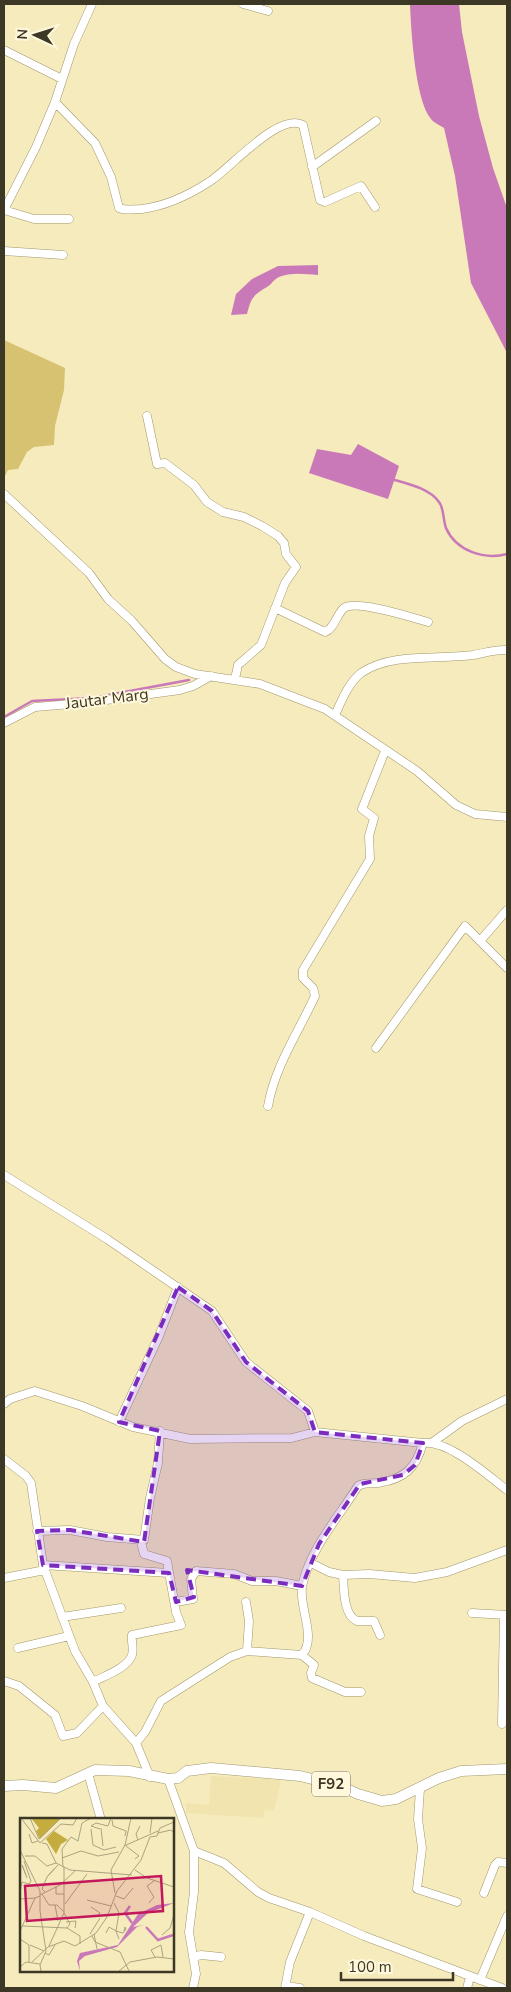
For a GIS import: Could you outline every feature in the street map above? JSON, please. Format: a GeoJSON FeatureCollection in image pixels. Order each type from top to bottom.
{"type":"FeatureCollection","features":[{"type":"Feature","properties":{"kind":"main road","name":"F92"},"geometry":{"type":"LineString","coordinates":[[150,1777],[178,1778],[187,1771],[196,1768],[277,1772],[340,1786],[382,1801],[396,1799],[420,1789],[439,1778],[461,1771],[507,1769]]}},
{"type":"Feature","properties":{"kind":"main road"},"geometry":{"type":"LineString","coordinates":[[4,1786],[24,1785],[56,1788],[94,1770],[119,1770],[150,1777]]}},
{"type":"Feature","properties":{"kind":"street"},"geometry":{"type":"LineString","coordinates":[[69,219],[34,219],[4,210],[36,147],[55,102],[74,44],[92,4]]}},
{"type":"Feature","properties":{"kind":"street"},"geometry":{"type":"LineString","coordinates":[[243,4],[268,11]]}},
{"type":"Feature","properties":{"kind":"street"},"geometry":{"type":"LineString","coordinates":[[4,50],[62,79]]}},
{"type":"Feature","properties":{"kind":"street"},"geometry":{"type":"LineString","coordinates":[[55,102],[95,143],[111,177],[119,208],[124,210],[154,208],[210,182],[272,131],[289,122],[297,122],[302,125],[320,200],[325,202],[331,200],[361,186],[375,207]]}},
{"type":"Feature","properties":{"kind":"street"},"geometry":{"type":"LineString","coordinates":[[312,167],[376,121]]}},
{"type":"Feature","properties":{"kind":"street"},"geometry":{"type":"LineString","coordinates":[[4,250],[62,255]]}},
{"type":"Feature","properties":{"kind":"street"},"geometry":{"type":"LineString","coordinates":[[147,416],[157,464],[165,463],[194,485],[207,502],[223,512],[262,526],[284,543],[286,554],[296,567],[285,583],[260,645],[238,665],[235,679]]}},
{"type":"Feature","properties":{"kind":"street"},"geometry":{"type":"LineString","coordinates":[[4,494],[89,573],[108,600],[132,621],[165,659],[186,671],[235,679],[280,690],[335,715],[417,772],[467,812],[507,817]]}},
{"type":"Feature","properties":{"kind":"street"},"geometry":{"type":"LineString","coordinates":[[275,608],[324,632],[329,630],[342,610],[351,605],[395,613],[428,622]]}},
{"type":"Feature","properties":{"kind":"street"},"geometry":{"type":"LineString","coordinates":[[335,715],[353,682],[361,674],[374,667],[402,660],[507,650]]}},
{"type":"Feature","properties":{"kind":"street","name":"Jautar Marg"},"geometry":{"type":"LineString","coordinates":[[4,723],[31,708],[180,690],[193,686],[211,676]]}},
{"type":"Feature","properties":{"kind":"street"},"geometry":{"type":"LineString","coordinates":[[268,1106],[271,1087],[290,1044],[315,996],[313,988],[303,978],[303,970],[370,859],[369,836],[374,818],[362,809],[385,751]]}},
{"type":"Feature","properties":{"kind":"street"},"geometry":{"type":"LineString","coordinates":[[480,941],[507,910]]}},
{"type":"Feature","properties":{"kind":"street"},"geometry":{"type":"LineString","coordinates":[[376,1048],[465,926],[507,968]]}},
{"type":"Feature","properties":{"kind":"street"},"geometry":{"type":"LineString","coordinates":[[4,1175],[178,1286],[212,1311],[246,1362],[308,1411],[315,1432]]}},
{"type":"Feature","properties":{"kind":"street"},"geometry":{"type":"LineString","coordinates":[[119,1422],[158,1336],[178,1286]]}},
{"type":"Feature","properties":{"kind":"street"},"geometry":{"type":"LineString","coordinates":[[4,1404],[10,1399],[35,1391],[82,1406],[133,1427],[160,1431],[190,1439],[292,1438],[315,1432],[424,1443],[433,1442],[462,1421],[507,1399]]}},
{"type":"Feature","properties":{"kind":"street"},"geometry":{"type":"LineString","coordinates":[[141,1542],[144,1540],[147,1530],[148,1509],[158,1463],[160,1431]]}},
{"type":"Feature","properties":{"kind":"street"},"geometry":{"type":"LineString","coordinates":[[433,1442],[466,1459],[507,1490]]}},
{"type":"Feature","properties":{"kind":"street"},"geometry":{"type":"LineString","coordinates":[[302,1655],[306,1650],[308,1638],[301,1604],[302,1586],[319,1544],[358,1486],[361,1484],[377,1484],[403,1475],[415,1465],[424,1443]]}},
{"type":"Feature","properties":{"kind":"street"},"geometry":{"type":"LineString","coordinates":[[4,1459],[26,1476],[31,1483],[44,1568],[69,1636],[103,1706],[136,1743],[150,1777]]}},
{"type":"Feature","properties":{"kind":"street"},"geometry":{"type":"LineString","coordinates":[[37,1531],[70,1530],[141,1542]]}},
{"type":"Feature","properties":{"kind":"street"},"geometry":{"type":"LineString","coordinates":[[93,1682],[115,1671],[130,1659],[132,1655],[132,1635],[181,1626],[167,1561],[144,1554],[141,1542]]}},
{"type":"Feature","properties":{"kind":"street"},"geometry":{"type":"LineString","coordinates":[[311,1563],[329,1572],[343,1575],[369,1574],[408,1578],[429,1576],[467,1565],[507,1550]]}},
{"type":"Feature","properties":{"kind":"street"},"geometry":{"type":"LineString","coordinates":[[4,1578],[44,1568],[170,1573]]}},
{"type":"Feature","properties":{"kind":"street"},"geometry":{"type":"LineString","coordinates":[[176,1602],[194,1599],[191,1579],[196,1571],[234,1574],[252,1581],[276,1581],[302,1586]]}},
{"type":"Feature","properties":{"kind":"street"},"geometry":{"type":"LineString","coordinates":[[343,1575],[346,1601],[351,1616],[356,1621],[374,1620],[380,1635]]}},
{"type":"Feature","properties":{"kind":"street"},"geometry":{"type":"LineString","coordinates":[[246,1602],[249,1621],[247,1651]]}},
{"type":"Feature","properties":{"kind":"street"},"geometry":{"type":"LineString","coordinates":[[62,1617],[121,1608]]}},
{"type":"Feature","properties":{"kind":"street"},"geometry":{"type":"LineString","coordinates":[[472,1613],[506,1615],[502,1724]]}},
{"type":"Feature","properties":{"kind":"street"},"geometry":{"type":"LineString","coordinates":[[18,1648],[69,1636]]}},
{"type":"Feature","properties":{"kind":"street"},"geometry":{"type":"LineString","coordinates":[[136,1743],[145,1732],[161,1701],[215,1666],[247,1651],[302,1655],[314,1665],[311,1673],[312,1678],[345,1692],[361,1692]]}},
{"type":"Feature","properties":{"kind":"street"},"geometry":{"type":"LineString","coordinates":[[4,1681],[19,1686],[55,1715],[60,1733],[64,1736],[77,1733],[103,1706]]}},
{"type":"Feature","properties":{"kind":"street"},"geometry":{"type":"LineString","coordinates":[[88,1773],[100,1818]]}},
{"type":"Feature","properties":{"kind":"street"},"geometry":{"type":"LineString","coordinates":[[168,1779],[194,1851],[194,1892],[189,1932],[196,1974],[193,1988]]}},
{"type":"Feature","properties":{"kind":"street"},"geometry":{"type":"LineString","coordinates":[[420,1789],[418,1819],[422,1848],[417,1889],[457,1902]]}},
{"type":"Feature","properties":{"kind":"street"},"geometry":{"type":"LineString","coordinates":[[194,1851],[224,1863],[263,1895],[310,1912],[364,1936],[502,1988]]}},
{"type":"Feature","properties":{"kind":"street"},"geometry":{"type":"LineString","coordinates":[[484,1893],[495,1865],[498,1862],[507,1863]]}},
{"type":"Feature","properties":{"kind":"street"},"geometry":{"type":"LineString","coordinates":[[300,1988],[285,1987],[290,1962],[310,1912]]}},
{"type":"Feature","properties":{"kind":"street"},"geometry":{"type":"LineString","coordinates":[[480,1980],[507,1916]]}},
{"type":"Feature","properties":{"kind":"street"},"geometry":{"type":"LineString","coordinates":[[193,1957],[208,1955],[221,1957]]}},
{"type":"Feature","properties":{"kind":"street"},"geometry":{"type":"LineString","coordinates":[[467,1988],[470,1977]]}},
{"type":"Feature","properties":{"kind":"highlighted area"},"geometry":{"type":"Polygon","coordinates":[[[178,1287],[212,1311],[246,1362],[308,1411],[315,1432],[423,1443],[415,1465],[403,1475],[360,1484],[319,1544],[302,1586],[187,1570],[194,1597],[176,1602],[169,1573],[43,1565],[37,1531],[70,1530],[144,1542],[160,1431],[119,1422],[178,1287]]]}},
{"type":"Feature","properties":{"kind":"shaded area"},"geometry":{"type":"Polygon","coordinates":[[[410,4],[459,4],[462,32],[479,116],[493,168],[507,208],[507,353],[471,283],[455,176],[444,128],[432,120],[421,97],[413,46],[410,4]]]}},
{"type":"Feature","properties":{"kind":"shaded area"},"geometry":{"type":"Polygon","coordinates":[[[318,265],[318,275],[293,274],[277,278],[253,298],[247,314],[231,315],[236,294],[252,279],[278,266],[318,265]]]}},
{"type":"Feature","properties":{"kind":"shaded area"},"geometry":{"type":"Polygon","coordinates":[[[4,340],[65,368],[64,390],[55,426],[54,445],[34,447],[27,452],[18,469],[8,470],[4,478],[4,340]]]}},
{"type":"Feature","properties":{"kind":"shaded area"},"geometry":{"type":"Polygon","coordinates":[[[358,444],[399,466],[388,499],[309,473],[317,449],[351,455],[358,444]]]}},
{"type":"Feature","properties":{"kind":"shaded area"},"geometry":{"type":"Polygon","coordinates":[[[211,1776],[281,1780],[274,1811],[265,1810],[263,1818],[186,1813],[186,1803],[209,1805],[211,1776]]]}},
{"type":"Feature","properties":{"kind":"waterway"},"geometry":{"type":"LineString","coordinates":[[395,480],[419,488],[435,497],[442,507],[446,528],[457,543],[464,548],[489,556],[507,554]]}},
{"type":"Feature","properties":{"kind":"waterway"},"geometry":{"type":"LineString","coordinates":[[4,717],[32,701],[92,698],[189,680]]}}]}
